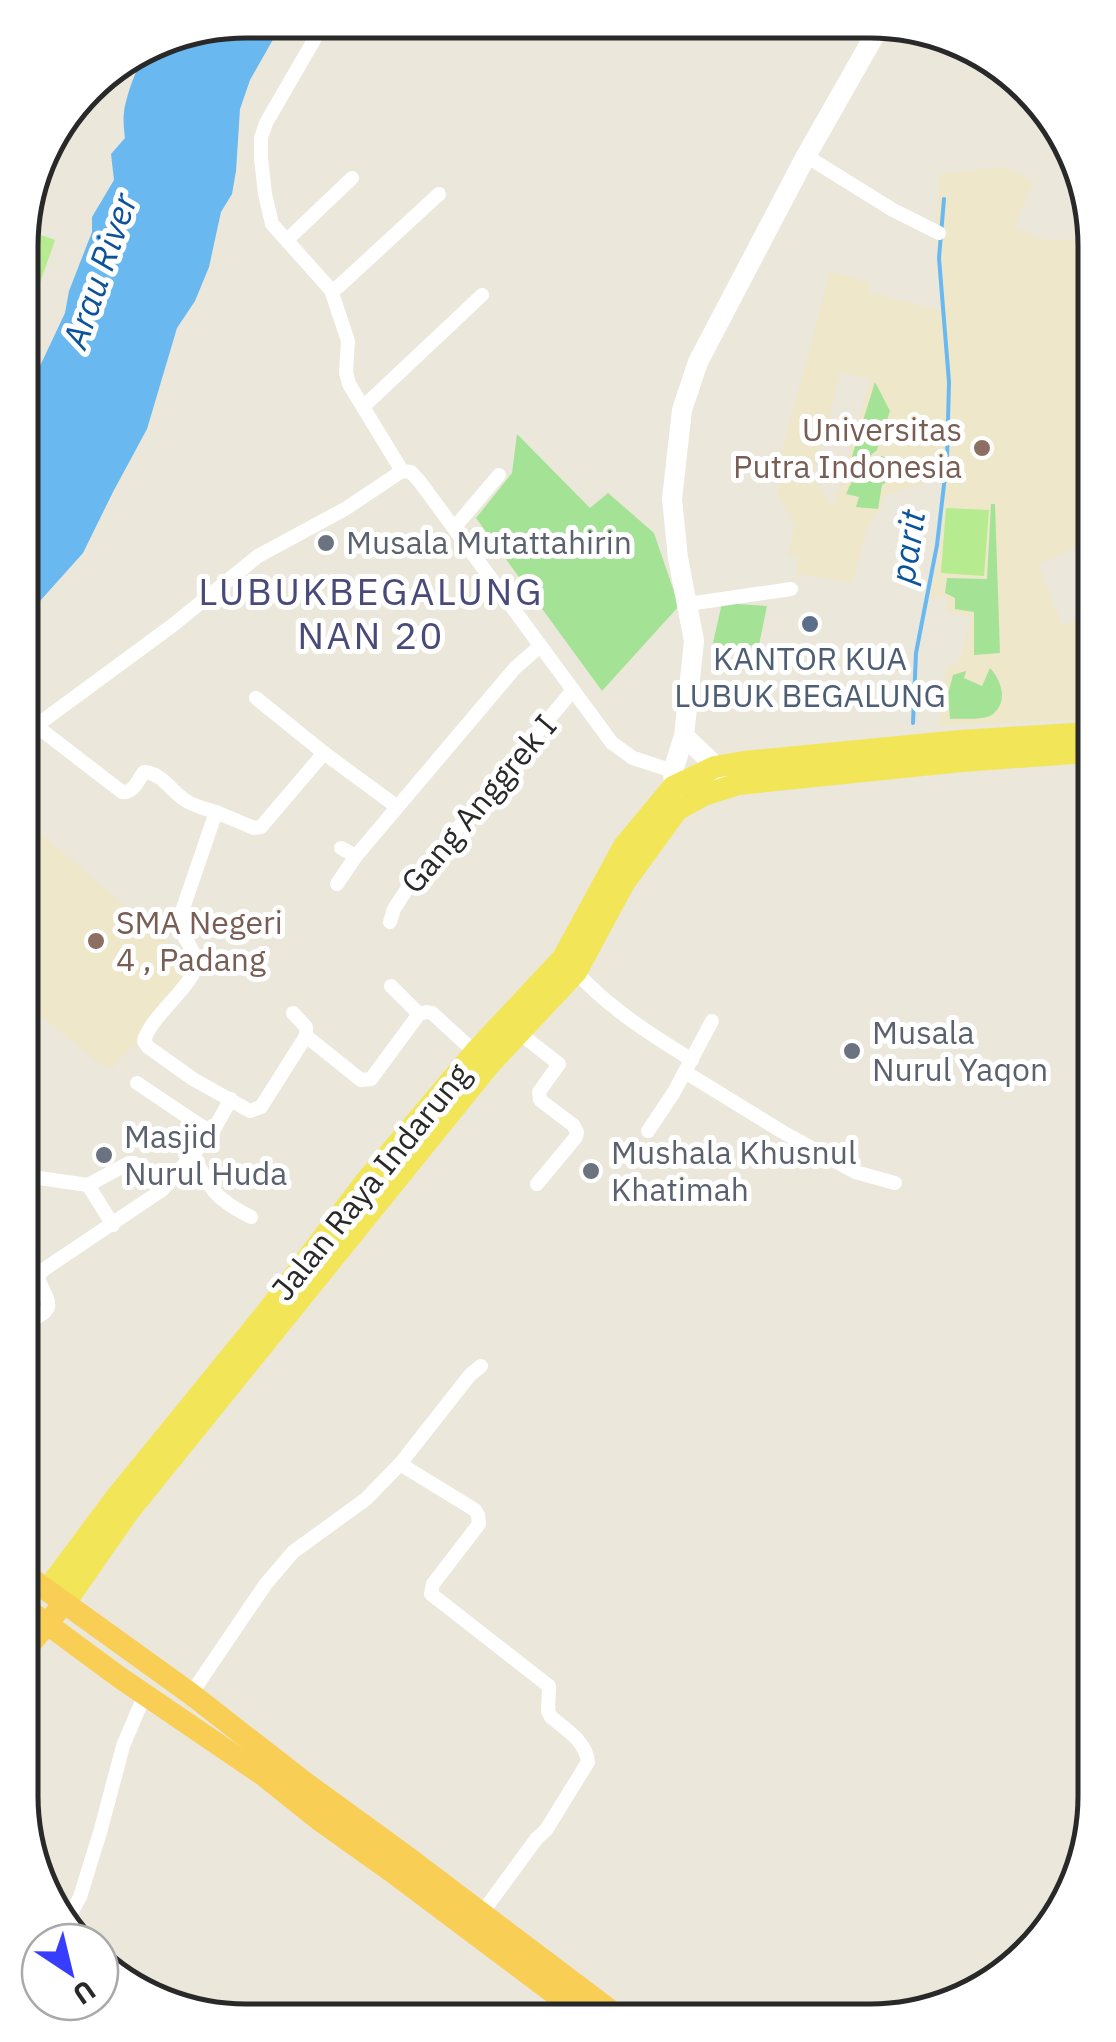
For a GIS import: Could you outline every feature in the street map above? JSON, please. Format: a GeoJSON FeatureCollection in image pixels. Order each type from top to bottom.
{"type":"FeatureCollection","features":[{"type":"Feature","properties":{"kind":"highway"},"geometry":{"type":"LineString","coordinates":[[47,1590],[602,2004]]}},
{"type":"Feature","properties":{"kind":"highway"},"geometry":{"type":"LineString","coordinates":[[38,1616],[264,1775],[568,2004]]}},
{"type":"Feature","properties":{"kind":"main road"},"geometry":{"type":"LineString","coordinates":[[674,789],[694,641],[678,558],[672,500],[682,410],[698,362],[873,38]]}},
{"type":"Feature","properties":{"kind":"main road"},"geometry":{"type":"LineString","coordinates":[[961,751],[1078,734]]}},
{"type":"Feature","properties":{"kind":"main road"},"geometry":{"type":"LineString","coordinates":[[684,736],[738,784]]}},
{"type":"Feature","properties":{"kind":"main road"},"geometry":{"type":"LineString","coordinates":[[961,751],[1078,752]]}},
{"type":"Feature","properties":{"kind":"main road","name":"Jalan Raya Indarung"},"geometry":{"type":"LineString","coordinates":[[674,789],[704,795],[738,784],[961,751]]}},
{"type":"Feature","properties":{"kind":"main road","name":"Jalan Raya Indarung"},"geometry":{"type":"LineString","coordinates":[[47,1590],[114,1500],[266,1312],[381,1181],[563,958],[624,846],[674,789],[715,767],[744,762],[961,751]]}},
{"type":"Feature","properties":{"kind":"main road","name":"Jalan Raya Indarung"},"geometry":{"type":"LineString","coordinates":[[482,1058],[518,1032],[576,972],[674,789]]}},
{"type":"Feature","properties":{"kind":"street"},"geometry":{"type":"LineString","coordinates":[[315,38],[260,138],[270,219],[331,290],[348,341],[349,384],[402,471]]}},
{"type":"Feature","properties":{"kind":"street"},"geometry":{"type":"LineString","coordinates":[[806,156],[893,210],[939,233]]}},
{"type":"Feature","properties":{"kind":"street"},"geometry":{"type":"LineString","coordinates":[[288,240],[352,178]]}},
{"type":"Feature","properties":{"kind":"street"},"geometry":{"type":"LineString","coordinates":[[331,290],[439,194]]}},
{"type":"Feature","properties":{"kind":"street"},"geometry":{"type":"LineString","coordinates":[[362,408],[482,295]]}},
{"type":"Feature","properties":{"kind":"street"},"geometry":{"type":"LineString","coordinates":[[38,724],[173,626],[258,556],[345,509],[402,471],[412,472],[612,743],[674,789]]}},
{"type":"Feature","properties":{"kind":"street"},"geometry":{"type":"LineString","coordinates":[[454,528],[499,475]]}},
{"type":"Feature","properties":{"kind":"street"},"geometry":{"type":"LineString","coordinates":[[688,604],[791,589]]}},
{"type":"Feature","properties":{"kind":"street"},"geometry":{"type":"LineString","coordinates":[[338,884],[396,806],[515,668],[540,646]]}},
{"type":"Feature","properties":{"kind":"street","name":"Gang Anggrek I"},"geometry":{"type":"LineString","coordinates":[[390,922],[407,889],[574,690]]}},
{"type":"Feature","properties":{"kind":"street"},"geometry":{"type":"LineString","coordinates":[[256,698],[396,806]]}},
{"type":"Feature","properties":{"kind":"street"},"geometry":{"type":"LineString","coordinates":[[38,735],[122,792],[132,789],[149,771],[187,803],[254,828],[261,827],[324,753]]}},
{"type":"Feature","properties":{"kind":"street"},"geometry":{"type":"LineString","coordinates":[[216,812],[178,920],[179,930],[192,949],[194,974],[160,1013],[144,1038],[146,1044],[194,1079],[250,1111],[260,1108],[306,1036],[306,1027],[293,1013]]}},
{"type":"Feature","properties":{"kind":"street"},"geometry":{"type":"LineString","coordinates":[[341,848],[356,856]]}},
{"type":"Feature","properties":{"kind":"street"},"geometry":{"type":"LineString","coordinates":[[576,972],[616,1010],[781,1132],[856,1172],[895,1183]]}},
{"type":"Feature","properties":{"kind":"street"},"geometry":{"type":"LineString","coordinates":[[391,986],[420,1014]]}},
{"type":"Feature","properties":{"kind":"street"},"geometry":{"type":"LineString","coordinates":[[306,1036],[365,1081],[375,1075],[420,1014],[427,1012],[482,1058]]}},
{"type":"Feature","properties":{"kind":"street"},"geometry":{"type":"LineString","coordinates":[[648,1131],[712,1022]]}},
{"type":"Feature","properties":{"kind":"street"},"geometry":{"type":"LineString","coordinates":[[518,1032],[559,1064],[539,1092],[540,1100],[577,1132],[538,1184]]}},
{"type":"Feature","properties":{"kind":"street"},"geometry":{"type":"LineString","coordinates":[[137,1083],[213,1131]]}},
{"type":"Feature","properties":{"kind":"street"},"geometry":{"type":"LineString","coordinates":[[38,1317],[50,1306],[40,1273],[162,1190],[213,1131],[231,1099]]}},
{"type":"Feature","properties":{"kind":"street"},"geometry":{"type":"LineString","coordinates":[[194,1155],[224,1204],[251,1217]]}},
{"type":"Feature","properties":{"kind":"street"},"geometry":{"type":"LineString","coordinates":[[38,1178],[88,1185],[134,1163],[162,1190]]}},
{"type":"Feature","properties":{"kind":"street"},"geometry":{"type":"LineString","coordinates":[[88,1185],[113,1225]]}},
{"type":"Feature","properties":{"kind":"street"},"geometry":{"type":"LineString","coordinates":[[191,1694],[258,1594],[294,1552],[366,1499],[400,1464],[470,1374],[481,1366]]}},
{"type":"Feature","properties":{"kind":"street"},"geometry":{"type":"LineString","coordinates":[[400,1464],[478,1515],[478,1524],[434,1584],[431,1594],[548,1686],[550,1717],[585,1747],[588,1756],[546,1830],[482,1913]]}},
{"type":"Feature","properties":{"kind":"street"},"geometry":{"type":"LineString","coordinates":[[72,1911],[102,1830],[123,1746],[145,1694]]}},
{"type":"Feature","properties":{"kind":"shaded area","name":"Universitas Putra Indonesia"},"geometry":{"type":"Polygon","coordinates":[[[1005,167],[1033,181],[1014,228],[1047,240],[1078,239],[1078,547],[1038,564],[1062,625],[1078,619],[1078,719],[939,726],[947,667],[959,663],[971,618],[946,611],[947,598],[928,597],[938,560],[947,480],[927,477],[921,484],[885,495],[879,513],[868,526],[852,583],[797,573],[798,558],[788,555],[795,526],[777,493],[779,484],[774,482],[830,272],[868,281],[868,292],[942,311],[940,259],[934,238],[940,174],[1005,167]],[[840,372],[830,415],[833,417],[827,436],[823,435],[813,478],[831,504],[870,379],[840,372]],[[875,383],[847,475],[877,450],[890,411],[875,383]],[[994,504],[987,579],[955,598],[955,609],[974,611],[999,653],[994,504]],[[965,672],[953,675],[995,712],[1003,691],[995,673],[982,686],[964,678],[965,672]]]}},
{"type":"Feature","properties":{"kind":"shaded area","name":"SMA Negeri 4 , Padang"},"geometry":{"type":"Polygon","coordinates":[[[38,831],[196,965],[158,1025],[111,1069],[38,1013],[38,831]]]}},
{"type":"Feature","properties":{"kind":"green space"},"geometry":{"type":"Polygon","coordinates":[[[38,234],[55,240],[38,288],[38,234]]]}},
{"type":"Feature","properties":{"kind":"green space"},"geometry":{"type":"Polygon","coordinates":[[[875,382],[890,411],[877,450],[846,476],[875,382]]]}},
{"type":"Feature","properties":{"kind":"green space"},"geometry":{"type":"Polygon","coordinates":[[[517,434],[590,508],[608,493],[654,533],[679,606],[602,691],[476,518],[512,473],[517,434]]]}},
{"type":"Feature","properties":{"kind":"green space"},"geometry":{"type":"Polygon","coordinates":[[[881,456],[926,468],[924,481],[892,480],[882,485],[878,509],[856,507],[859,497],[846,494],[864,467],[881,456]]]}},
{"type":"Feature","properties":{"kind":"green space"},"geometry":{"type":"Polygon","coordinates":[[[991,504],[995,504],[1000,653],[974,655],[974,612],[955,609],[955,598],[945,593],[947,578],[987,579],[991,504]]]}},
{"type":"Feature","properties":{"kind":"green space"},"geometry":{"type":"Polygon","coordinates":[[[946,508],[989,510],[984,576],[941,573],[946,508]]]}},
{"type":"Feature","properties":{"kind":"green space"},"geometry":{"type":"Polygon","coordinates":[[[722,603],[767,606],[759,645],[712,647],[722,603]]]}},
{"type":"Feature","properties":{"kind":"green space"},"geometry":{"type":"Polygon","coordinates":[[[990,668],[1002,691],[998,709],[984,718],[950,719],[948,694],[953,675],[966,671],[964,678],[982,686],[990,668]]]}},
{"type":"Feature","properties":{"kind":"water","name":"Arau River"},"geometry":{"type":"Polygon","coordinates":[[[274,38],[250,80],[240,109],[232,194],[221,212],[209,267],[195,301],[177,328],[147,429],[83,553],[38,603],[38,370],[65,313],[69,291],[92,232],[92,217],[114,180],[111,154],[125,138],[124,112],[138,68],[179,49],[219,39],[274,38]]]}},
{"type":"Feature","properties":{"kind":"waterway","name":"parit"},"geometry":{"type":"LineString","coordinates":[[913,723],[916,653],[937,545],[947,459],[949,382],[939,258],[944,199]]}},
{"type":"Feature","properties":{"kind":"place","name":"Universitas Putra Indonesia"},"geometry":{"type":"Point","coordinates":[982,448]}},
{"type":"Feature","properties":{"kind":"place","name":"Musala Mutattahirin"},"geometry":{"type":"Point","coordinates":[326,543]}},
{"type":"Feature","properties":{"kind":"place","name":"KANTOR KUA LUBUK BEGALUNG"},"geometry":{"type":"Point","coordinates":[810,624]}},
{"type":"Feature","properties":{"kind":"place","name":"SMA Negeri 4 , Padang"},"geometry":{"type":"Point","coordinates":[96,941]}},
{"type":"Feature","properties":{"kind":"place","name":"Musala Nurul Yaqon"},"geometry":{"type":"Point","coordinates":[852,1051]}},
{"type":"Feature","properties":{"kind":"place","name":"Masjid Nurul Huda"},"geometry":{"type":"Point","coordinates":[104,1155]}},
{"type":"Feature","properties":{"kind":"place","name":"Mushala Khusnul Khatimah"},"geometry":{"type":"Point","coordinates":[591,1171]}},
{"type":"Feature","properties":{"kind":"district","name":"LUBUKBEGALUNG NAN 20"},"geometry":{"type":"Point","coordinates":[371,614]}}]}
